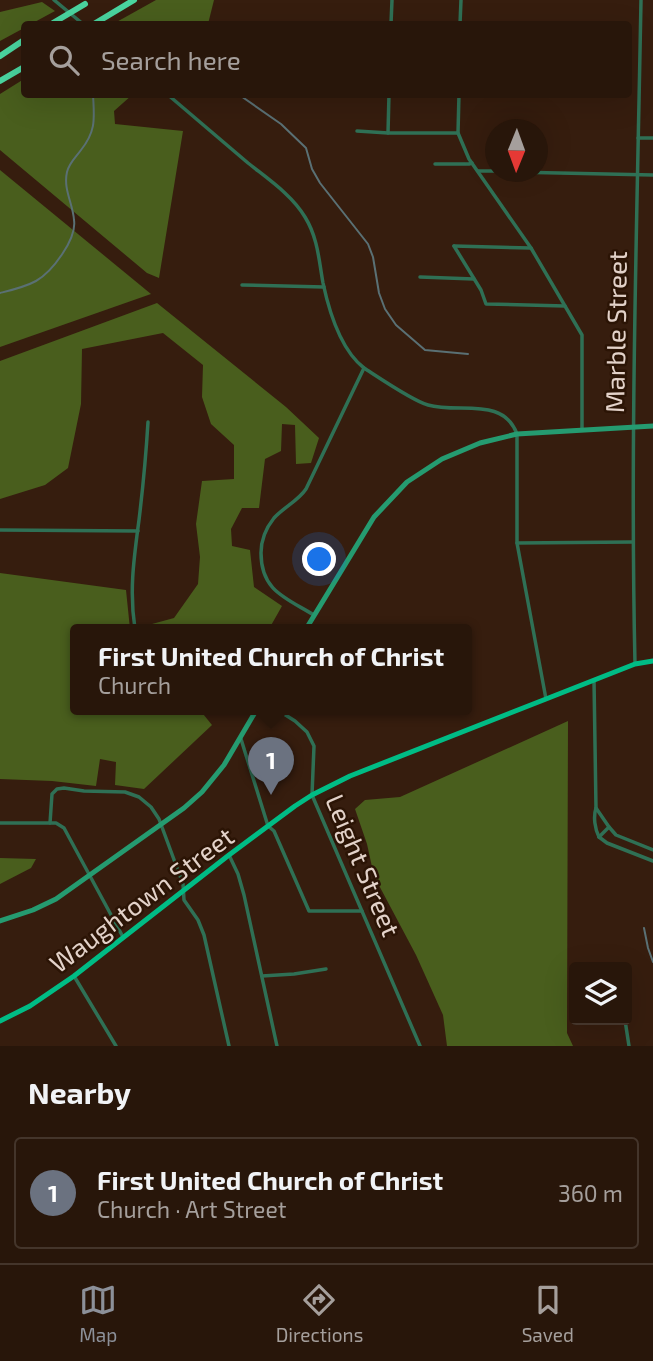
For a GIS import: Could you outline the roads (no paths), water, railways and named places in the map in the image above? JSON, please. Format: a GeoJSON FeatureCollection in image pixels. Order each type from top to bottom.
{"type":"FeatureCollection","features":[{"type":"Feature","properties":{"kind":"highway"},"geometry":{"type":"LineString","coordinates":[[99,21],[134,0]]}},
{"type":"Feature","properties":{"kind":"highway"},"geometry":{"type":"LineString","coordinates":[[57,21],[88,2]]}},
{"type":"Feature","properties":{"kind":"highway"},"geometry":{"type":"LineString","coordinates":[[0,54],[21,42]]}},
{"type":"Feature","properties":{"kind":"highway"},"geometry":{"type":"LineString","coordinates":[[0,83],[21,69]]}},
{"type":"Feature","properties":{"kind":"main road","name":"Waughtown Street"},"geometry":{"type":"LineString","coordinates":[[0,1021],[30,1006],[74,976],[229,855],[312,795],[350,776],[594,680],[635,664],[653,661]]}},
{"type":"Feature","properties":{"kind":"street"},"geometry":{"type":"LineString","coordinates":[[54,0],[79,21]]}},
{"type":"Feature","properties":{"kind":"street"},"geometry":{"type":"LineString","coordinates":[[391,21],[392,0]]}},
{"type":"Feature","properties":{"kind":"street"},"geometry":{"type":"LineString","coordinates":[[460,21],[461,0]]}},
{"type":"Feature","properties":{"kind":"street","name":"Marble Street"},"geometry":{"type":"LineString","coordinates":[[635,664],[632,426],[642,0]]}},
{"type":"Feature","properties":{"kind":"street"},"geometry":{"type":"LineString","coordinates":[[172,98],[300,209],[308,221],[316,243],[324,287],[342,341],[354,359],[425,404],[480,408],[504,415],[511,422],[517,434],[517,543],[546,699]]}},
{"type":"Feature","properties":{"kind":"street"},"geometry":{"type":"LineString","coordinates":[[388,133],[389,98]]}},
{"type":"Feature","properties":{"kind":"street"},"geometry":{"type":"LineString","coordinates":[[459,98],[458,133],[464,149],[531,248],[582,335],[582,429]]}},
{"type":"Feature","properties":{"kind":"street"},"geometry":{"type":"LineString","coordinates":[[357,131],[458,133]]}},
{"type":"Feature","properties":{"kind":"street"},"geometry":{"type":"LineString","coordinates":[[638,138],[653,138]]}},
{"type":"Feature","properties":{"kind":"street"},"geometry":{"type":"LineString","coordinates":[[435,164],[472,163]]}},
{"type":"Feature","properties":{"kind":"street"},"geometry":{"type":"LineString","coordinates":[[478,171],[485,171]]}},
{"type":"Feature","properties":{"kind":"street"},"geometry":{"type":"LineString","coordinates":[[548,173],[653,175]]}},
{"type":"Feature","properties":{"kind":"street"},"geometry":{"type":"LineString","coordinates":[[531,248],[454,246],[481,290],[486,304],[565,306]]}},
{"type":"Feature","properties":{"kind":"street"},"geometry":{"type":"LineString","coordinates":[[421,277],[474,279]]}},
{"type":"Feature","properties":{"kind":"street"},"geometry":{"type":"LineString","coordinates":[[242,285],[324,287]]}},
{"type":"Feature","properties":{"kind":"street"},"geometry":{"type":"LineString","coordinates":[[314,615],[270,586],[264,578],[261,569],[262,543],[271,523],[303,495],[365,368]]}},
{"type":"Feature","properties":{"kind":"street"},"geometry":{"type":"LineString","coordinates":[[134,624],[133,562],[148,422]]}},
{"type":"Feature","properties":{"kind":"street"},"geometry":{"type":"LineString","coordinates":[[309,624],[374,517],[407,482],[426,468],[457,451],[495,438],[582,429],[653,426]]}},
{"type":"Feature","properties":{"kind":"street"},"geometry":{"type":"LineString","coordinates":[[0,530],[138,531]]}},
{"type":"Feature","properties":{"kind":"street"},"geometry":{"type":"LineString","coordinates":[[517,543],[632,542]]}},
{"type":"Feature","properties":{"kind":"street"},"geometry":{"type":"LineString","coordinates":[[594,680],[596,830],[607,843],[653,861]]}},
{"type":"Feature","properties":{"kind":"street"},"geometry":{"type":"LineString","coordinates":[[0,921],[46,904],[161,825],[202,792],[224,765],[253,715]]}},
{"type":"Feature","properties":{"kind":"street","name":"Leight Street"},"geometry":{"type":"LineString","coordinates":[[286,715],[307,732],[314,746],[312,795],[420,1046]]}},
{"type":"Feature","properties":{"kind":"street"},"geometry":{"type":"LineString","coordinates":[[240,737],[268,826],[274,831],[309,911],[362,911]]}},
{"type":"Feature","properties":{"kind":"street"},"geometry":{"type":"LineString","coordinates":[[50,823],[52,794],[57,789],[130,793],[143,799],[151,807],[161,825],[183,884],[184,900],[198,920],[204,935],[229,1046]]}},
{"type":"Feature","properties":{"kind":"street"},"geometry":{"type":"LineString","coordinates":[[596,808],[616,835],[653,850]]}},
{"type":"Feature","properties":{"kind":"street"},"geometry":{"type":"LineString","coordinates":[[0,822],[55,823],[64,828],[123,937]]}},
{"type":"Feature","properties":{"kind":"street"},"geometry":{"type":"LineString","coordinates":[[599,836],[609,827]]}},
{"type":"Feature","properties":{"kind":"street"},"geometry":{"type":"LineString","coordinates":[[229,855],[244,895],[277,1046]]}},
{"type":"Feature","properties":{"kind":"street"},"geometry":{"type":"LineString","coordinates":[[262,976],[326,969]]}},
{"type":"Feature","properties":{"kind":"street"},"geometry":{"type":"LineString","coordinates":[[74,976],[116,1046]]}},
{"type":"Feature","properties":{"kind":"street"},"geometry":{"type":"LineString","coordinates":[[626,1025],[629,1046]]}},
{"type":"Feature","properties":{"kind":"waterway"},"geometry":{"type":"LineString","coordinates":[[0,293],[27,285],[42,277],[68,245],[74,220],[66,184],[67,172],[90,136],[94,117],[93,98]]}},
{"type":"Feature","properties":{"kind":"waterway"},"geometry":{"type":"LineString","coordinates":[[244,98],[281,124],[306,148],[312,169],[320,183],[368,244],[379,293],[385,309],[396,325],[425,350],[468,354]]}},
{"type":"Feature","properties":{"kind":"waterway"},"geometry":{"type":"LineString","coordinates":[[644,928],[653,962]]}},
{"type":"Feature","properties":{"kind":"place","name":"First United Church of Christ"},"geometry":{"type":"Point","coordinates":[271,795]}}]}
